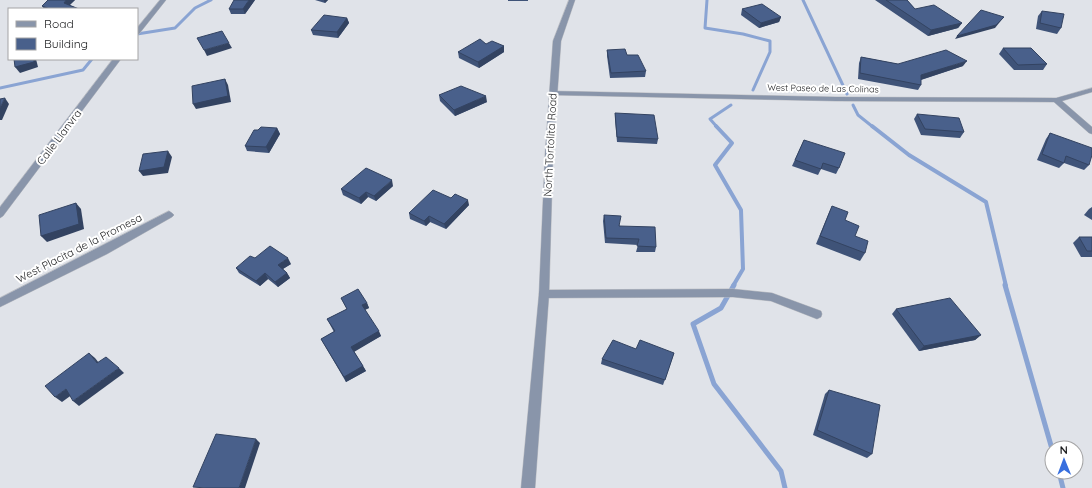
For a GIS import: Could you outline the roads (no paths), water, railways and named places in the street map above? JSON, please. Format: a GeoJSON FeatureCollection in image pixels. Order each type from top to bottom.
{"type":"FeatureCollection","features":[{"type":"Feature","properties":{"kind":"street"},"geometry":{"type":"LineString","coordinates":[[138,32],[163,0]]}},
{"type":"Feature","properties":{"kind":"street","name":"North Tortolita Road"},"geometry":{"type":"LineString","coordinates":[[528,488],[544,294],[552,93],[557,41],[572,0]]}},
{"type":"Feature","properties":{"kind":"street","name":"Calle Llanvra"},"geometry":{"type":"LineString","coordinates":[[0,214],[116,60]]}},
{"type":"Feature","properties":{"kind":"street","name":"West Paseo de Las Colinas"},"geometry":{"type":"LineString","coordinates":[[552,93],[836,99],[1056,100],[1092,90]]}},
{"type":"Feature","properties":{"kind":"street"},"geometry":{"type":"LineString","coordinates":[[1056,100],[1092,131]]}},
{"type":"Feature","properties":{"kind":"street","name":"West Placita de la Promesa"},"geometry":{"type":"LineString","coordinates":[[1,299],[103,251],[169,215]]}},
{"type":"Feature","properties":{"kind":"street"},"geometry":{"type":"LineString","coordinates":[[544,294],[733,294],[772,297],[817,314]]}},
{"type":"Feature","properties":{"kind":"waterway"},"geometry":{"type":"LineString","coordinates":[[138,34],[175,28],[195,8],[211,0]]}},
{"type":"Feature","properties":{"kind":"waterway"},"geometry":{"type":"LineString","coordinates":[[707,0],[705,28],[743,34],[770,41],[770,52],[753,90]]}},
{"type":"Feature","properties":{"kind":"waterway"},"geometry":{"type":"LineString","coordinates":[[803,0],[847,94]]}},
{"type":"Feature","properties":{"kind":"waterway"},"geometry":{"type":"LineString","coordinates":[[0,88],[83,70],[91,60]]}},
{"type":"Feature","properties":{"kind":"waterway"},"geometry":{"type":"LineString","coordinates":[[717,127],[710,119],[731,105]]}},
{"type":"Feature","properties":{"kind":"waterway"},"geometry":{"type":"LineString","coordinates":[[853,105],[858,115],[873,127]]}},
{"type":"Feature","properties":{"kind":"waterway"},"geometry":{"type":"LineString","coordinates":[[716,126],[732,143],[715,165],[741,210],[743,269],[733,286]]}},
{"type":"Feature","properties":{"kind":"waterway"},"geometry":{"type":"LineString","coordinates":[[872,126],[909,155],[986,202],[1006,286]]}},
{"type":"Feature","properties":{"kind":"waterway"},"geometry":{"type":"LineString","coordinates":[[734,285],[721,308],[693,324],[714,384],[781,471],[785,488]]}},
{"type":"Feature","properties":{"kind":"waterway"},"geometry":{"type":"LineString","coordinates":[[1005,285],[1049,440]]}},
{"type":"Feature","properties":{"kind":"waterway"},"geometry":{"type":"LineString","coordinates":[[1061,480],[1063,488]]}}]}
